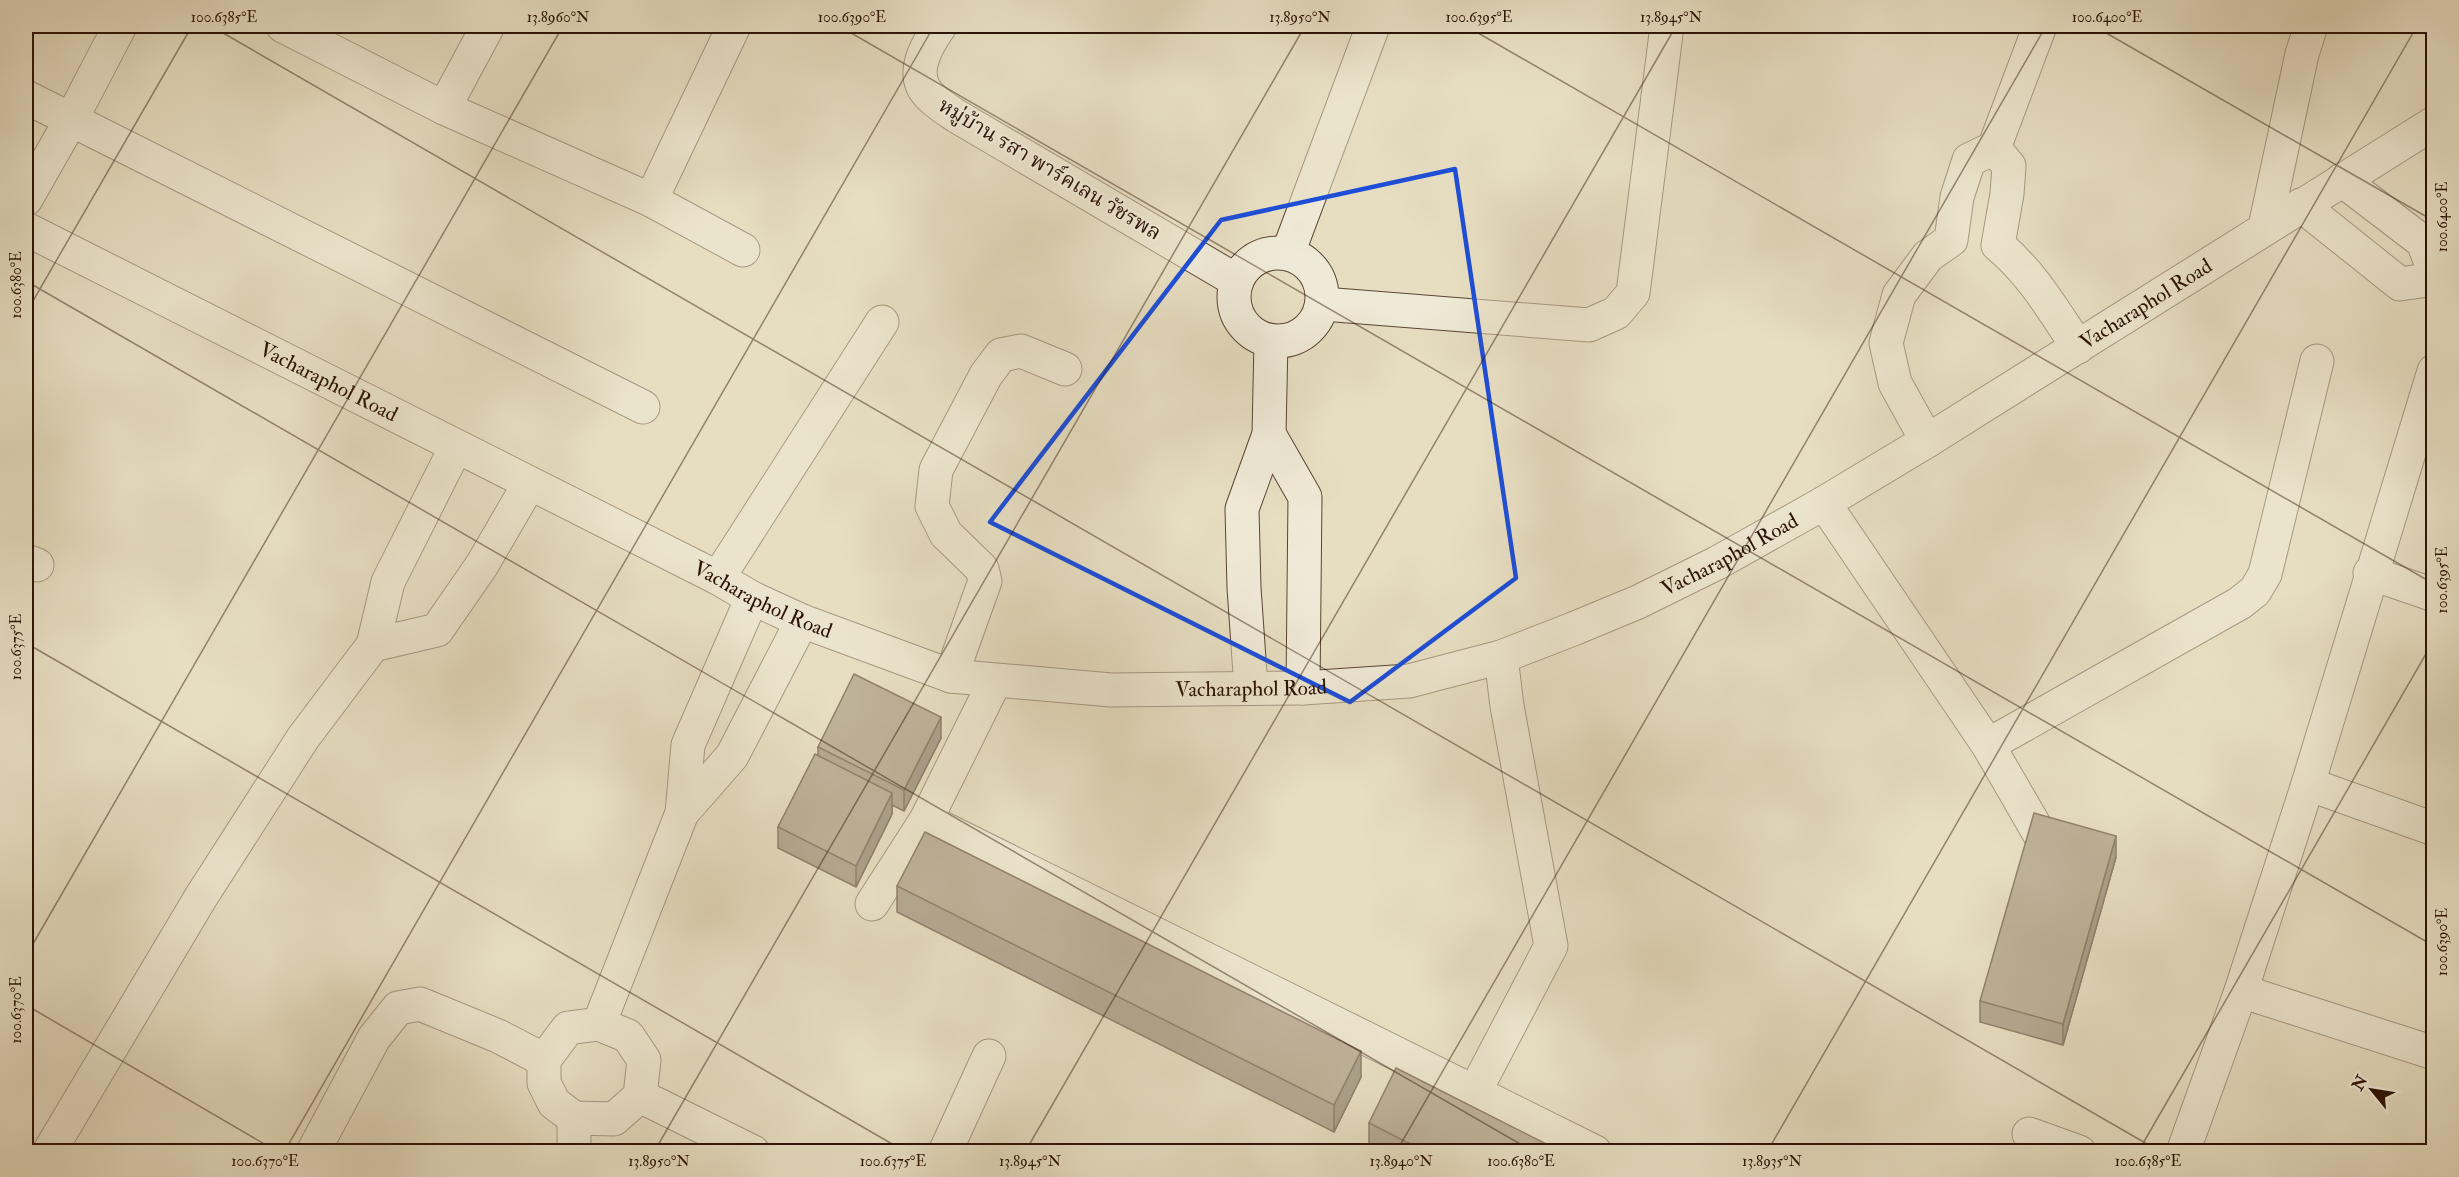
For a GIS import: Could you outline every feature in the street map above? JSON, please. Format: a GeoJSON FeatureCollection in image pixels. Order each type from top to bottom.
{"type":"FeatureCollection","features":[{"type":"Feature","properties":{"kind":"street"},"geometry":{"type":"LineString","coordinates":[[26,199],[71,120],[120,26]]}},
{"type":"Feature","properties":{"kind":"street"},"geometry":{"type":"LineString","coordinates":[[284,26],[444,108],[651,200],[743,250]]}},
{"type":"Feature","properties":{"kind":"street"},"geometry":{"type":"LineString","coordinates":[[444,108],[488,26]]}},
{"type":"Feature","properties":{"kind":"street"},"geometry":{"type":"LineString","coordinates":[[651,200],[734,26]]}},
{"type":"Feature","properties":{"kind":"street","name":"หมู่บ้าน รสา พาร์คเลน วัชรพล"},"geometry":{"type":"LineString","coordinates":[[940,26],[925,48],[919,74],[929,96],[958,117],[1237,281]]}},
{"type":"Feature","properties":{"kind":"street"},"geometry":{"type":"LineString","coordinates":[[1288,253],[1373,26]]}},
{"type":"Feature","properties":{"kind":"street"},"geometry":{"type":"LineString","coordinates":[[1323,304],[1589,325],[1616,313],[1633,293],[1635,283],[1667,26]]}},
{"type":"Feature","properties":{"kind":"street"},"geometry":{"type":"LineString","coordinates":[[1951,240],[1957,197],[1969,160],[1994,148],[2040,26]]}},
{"type":"Feature","properties":{"kind":"street"},"geometry":{"type":"LineString","coordinates":[[2265,227],[2302,54],[2311,26]]}},
{"type":"Feature","properties":{"kind":"street"},"geometry":{"type":"LineString","coordinates":[[26,97],[643,407]]}},
{"type":"Feature","properties":{"kind":"street","name":"Vacharaphol Road"},"geometry":{"type":"LineString","coordinates":[[26,229],[718,578],[752,598],[802,621],[951,676],[1112,690],[1303,688],[1409,681],[1501,657],[1638,602],[1717,563],[1824,503],[1927,441],[2433,123]]}},
{"type":"Feature","properties":{"kind":"street"},"geometry":{"type":"LineString","coordinates":[[1994,148],[2009,166],[2007,194],[1998,245]]}},
{"type":"Feature","properties":{"kind":"street"},"geometry":{"type":"LineString","coordinates":[[2342,180],[2423,242],[2433,271]]}},
{"type":"Feature","properties":{"kind":"street"},"geometry":{"type":"LineString","coordinates":[[2301,205],[2400,284],[2433,279]]}},
{"type":"Feature","properties":{"kind":"street"},"geometry":{"type":"LineString","coordinates":[[1927,441],[1895,382],[1886,343],[1899,295],[1928,256],[1951,240],[1998,245],[2018,262],[2039,287],[2078,346]]}},
{"type":"Feature","properties":{"kind":"street"},"geometry":{"type":"LineString","coordinates":[[1276,252],[1288,253],[1301,258],[1312,267],[1318,278],[1323,304],[1310,329],[1298,337],[1285,341],[1259,338],[1248,330],[1235,307],[1234,294],[1237,281],[1252,261],[1276,252]]}},
{"type":"Feature","properties":{"kind":"street"},"geometry":{"type":"LineString","coordinates":[[718,578],[882,322]]}},
{"type":"Feature","properties":{"kind":"street"},"geometry":{"type":"LineString","coordinates":[[1251,688],[1244,588],[1242,508],[1269,434],[1271,341]]}},
{"type":"Feature","properties":{"kind":"street"},"geometry":{"type":"LineString","coordinates":[[951,676],[985,581],[982,569],[946,534],[932,506],[936,470],[986,375],[1001,355],[1021,351],[1065,369]]}},
{"type":"Feature","properties":{"kind":"street"},"geometry":{"type":"LineString","coordinates":[[1988,745],[2240,603],[2255,591],[2265,573],[2317,362]]}},
{"type":"Feature","properties":{"kind":"street"},"geometry":{"type":"LineString","coordinates":[[2183,1152],[2241,991],[2308,784],[2433,371]]}},
{"type":"Feature","properties":{"kind":"street"},"geometry":{"type":"LineString","coordinates":[[1269,434],[1305,497],[1303,688]]}},
{"type":"Feature","properties":{"kind":"street"},"geometry":{"type":"LineString","coordinates":[[49,1152],[201,897],[303,738],[373,645],[388,582],[456,447]]}},
{"type":"Feature","properties":{"kind":"street"},"geometry":{"type":"LineString","coordinates":[[373,645],[437,630],[482,565],[529,484]]}},
{"type":"Feature","properties":{"kind":"street"},"geometry":{"type":"LineString","coordinates":[[1824,503],[1988,745],[2056,863]]}},
{"type":"Feature","properties":{"kind":"street"},"geometry":{"type":"LineString","coordinates":[[2370,573],[2433,595]]}},
{"type":"Feature","properties":{"kind":"street"},"geometry":{"type":"LineString","coordinates":[[599,1024],[682,813],[688,745],[752,598]]}},
{"type":"Feature","properties":{"kind":"street"},"geometry":{"type":"LineString","coordinates":[[682,813],[732,756],[802,621]]}},
{"type":"Feature","properties":{"kind":"street"},"geometry":{"type":"LineString","coordinates":[[1474,1093],[1551,946],[1507,706],[1501,657]]}},
{"type":"Feature","properties":{"kind":"street"},"geometry":{"type":"LineString","coordinates":[[872,904],[926,820],[994,681]]}},
{"type":"Feature","properties":{"kind":"street"},"geometry":{"type":"LineString","coordinates":[[2308,784],[2433,829]]}},
{"type":"Feature","properties":{"kind":"street"},"geometry":{"type":"LineString","coordinates":[[926,820],[1595,1152]]}},
{"type":"Feature","properties":{"kind":"street"},"geometry":{"type":"LineString","coordinates":[[2241,991],[2433,1053]]}},
{"type":"Feature","properties":{"kind":"street"},"geometry":{"type":"LineString","coordinates":[[313,1152],[374,1038],[398,1008],[420,1004],[498,1036],[544,1060]]}},
{"type":"Feature","properties":{"kind":"street"},"geometry":{"type":"LineString","coordinates":[[599,1024],[628,1036],[644,1060],[640,1096],[614,1119],[574,1118],[554,1103],[544,1083],[544,1060],[568,1028],[599,1024]]}},
{"type":"Feature","properties":{"kind":"street"},"geometry":{"type":"LineString","coordinates":[[945,1152],[989,1056]]}},
{"type":"Feature","properties":{"kind":"street"},"geometry":{"type":"LineString","coordinates":[[640,1096],[753,1152]]}},
{"type":"Feature","properties":{"kind":"street"},"geometry":{"type":"LineString","coordinates":[[574,1118],[574,1152]]}},
{"type":"Feature","properties":{"kind":"street"},"geometry":{"type":"LineString","coordinates":[[2029,1134],[2079,1152]]}},
{"type":"Feature","properties":{"kind":"highlighted area"},"geometry":{"type":"Polygon","coordinates":[[[1455,169],[1516,578],[1350,702],[990,522],[1221,220],[1455,169]]]}},
{"type":"Feature","properties":{"kind":"building"},"geometry":{"type":"Polygon","coordinates":[[[854,674],[941,717],[904,790],[818,747],[854,674]]]}},
{"type":"Feature","properties":{"kind":"building"},"geometry":{"type":"Polygon","coordinates":[[[815,754],[892,793],[856,866],[778,827],[815,754]]]}},
{"type":"Feature","properties":{"kind":"building"},"geometry":{"type":"Polygon","coordinates":[[[2034,813],[2116,836],[2063,1024],[1980,1001],[2034,813]]]}},
{"type":"Feature","properties":{"kind":"building"},"geometry":{"type":"Polygon","coordinates":[[[925,832],[1361,1051],[1334,1105],[897,886],[925,832]]]}},
{"type":"Feature","properties":{"kind":"building"},"geometry":{"type":"Polygon","coordinates":[[[1396,1068],[1562,1152],[1426,1152],[1369,1123],[1396,1068]]]}}]}
